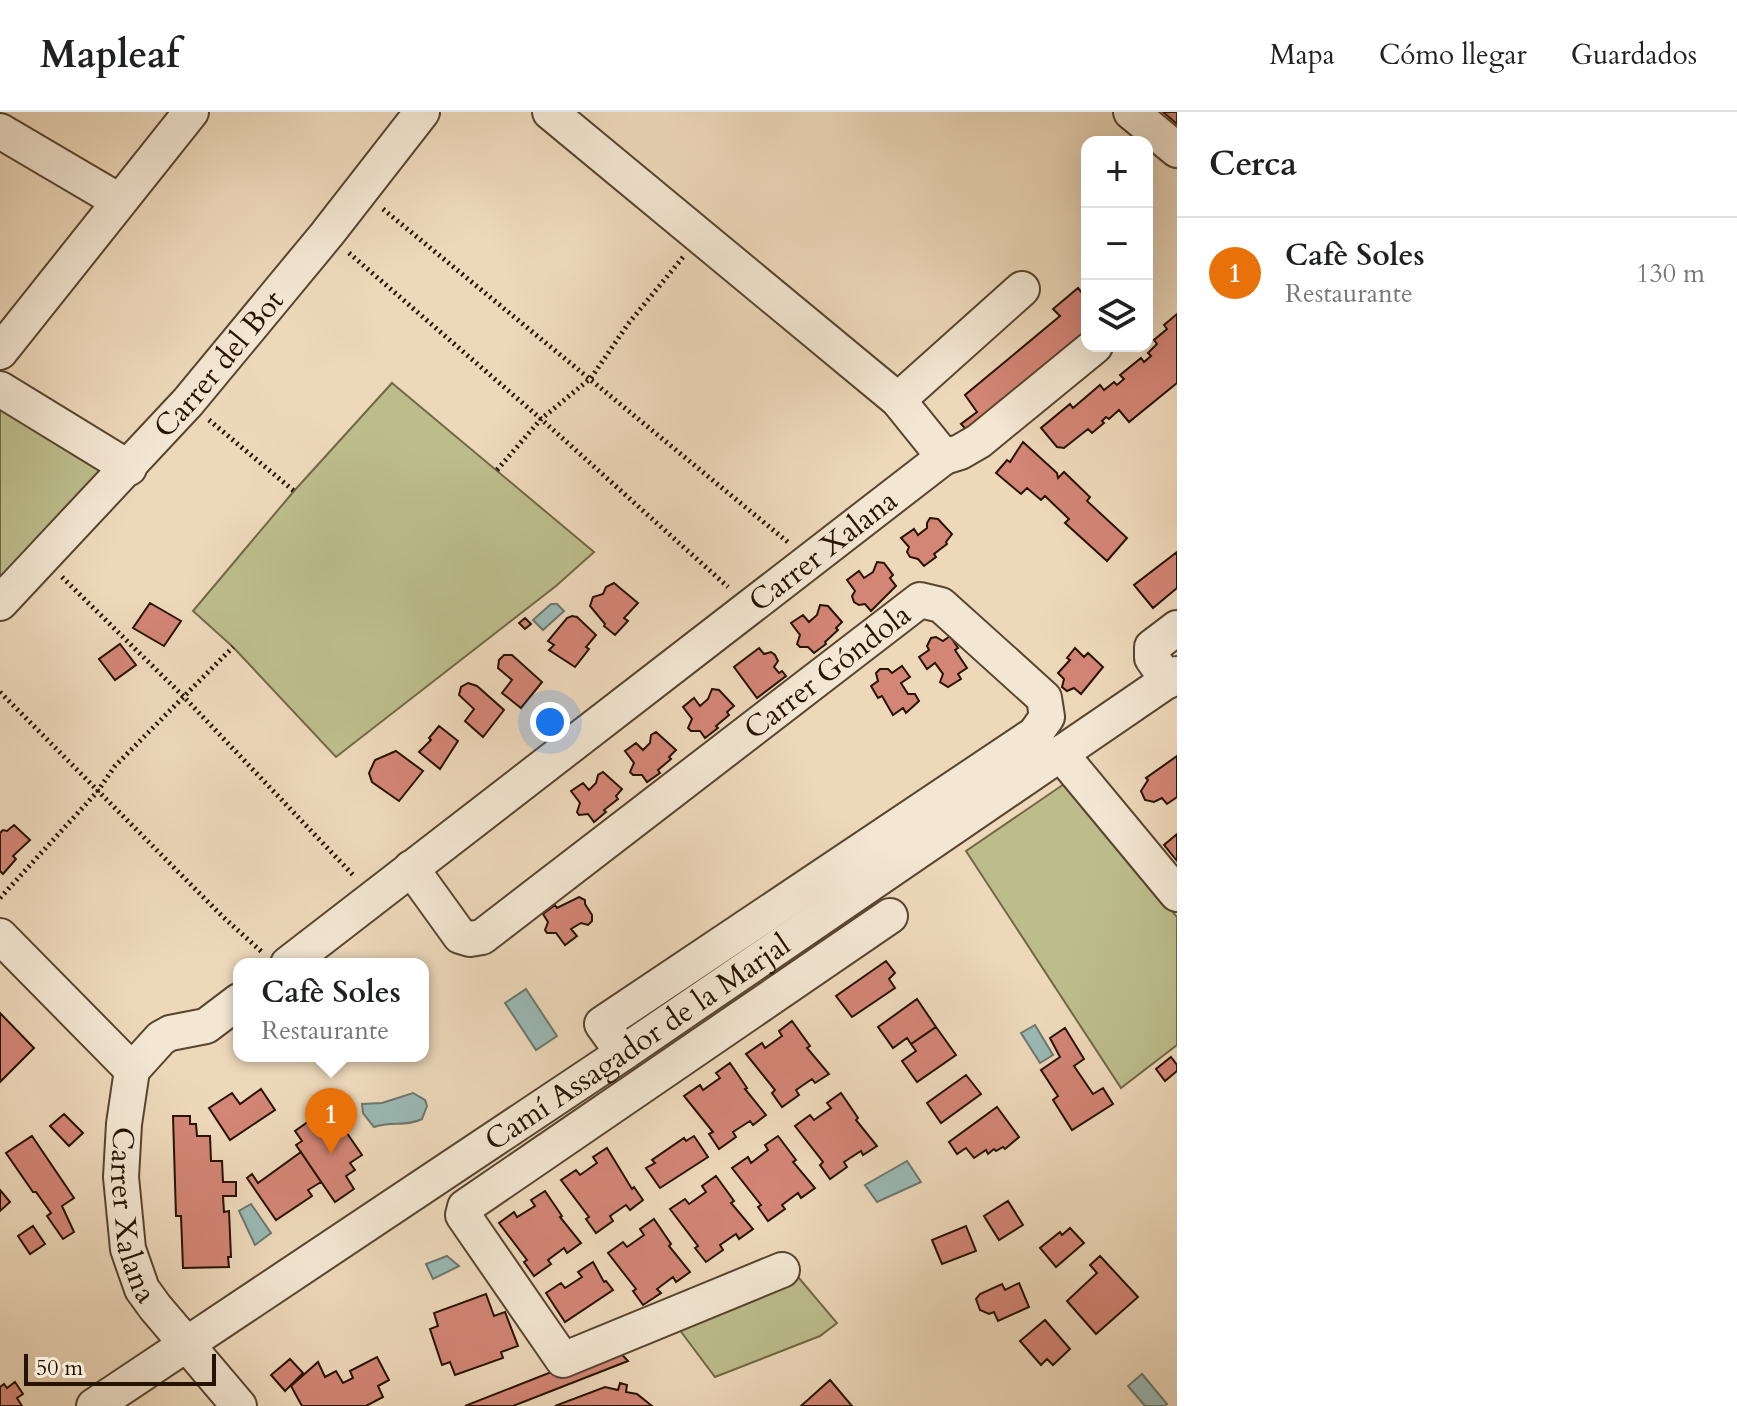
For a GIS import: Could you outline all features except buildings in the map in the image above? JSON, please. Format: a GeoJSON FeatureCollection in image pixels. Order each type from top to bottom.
{"type":"FeatureCollection","features":[{"type":"Feature","properties":{"kind":"street"},"geometry":{"type":"LineString","coordinates":[[0,352],[191,112]]}},
{"type":"Feature","properties":{"kind":"street","name":"Carrer del Bot"},"geometry":{"type":"LineString","coordinates":[[0,603],[188,402],[327,234],[422,112]]}},
{"type":"Feature","properties":{"kind":"street"},"geometry":{"type":"LineString","coordinates":[[550,112],[898,400],[944,457]]}},
{"type":"Feature","properties":{"kind":"street"},"geometry":{"type":"LineString","coordinates":[[1131,112],[1177,150]]}},
{"type":"Feature","properties":{"kind":"street"},"geometry":{"type":"LineString","coordinates":[[0,131],[119,201]]}},
{"type":"Feature","properties":{"kind":"street"},"geometry":{"type":"LineString","coordinates":[[898,400],[1022,289]]}},
{"type":"Feature","properties":{"kind":"street","name":"Carrer Xalana"},"geometry":{"type":"LineString","coordinates":[[278,958],[374,897],[944,457],[979,441],[1088,352]]}},
{"type":"Feature","properties":{"kind":"street"},"geometry":{"type":"LineString","coordinates":[[0,389],[129,468]]}},
{"type":"Feature","properties":{"kind":"street","name":"Carrer Góndola"},"geometry":{"type":"LineString","coordinates":[[411,868],[460,936],[470,939],[482,937],[920,600],[941,605],[1044,698],[1047,717],[1035,734],[602,1024],[623,1053]]}},
{"type":"Feature","properties":{"kind":"street"},"geometry":{"type":"LineString","coordinates":[[1173,678],[1152,658],[1152,647],[1177,628]]}},
{"type":"Feature","properties":{"kind":"street","name":"Camí Assagador de la Marjal"},"geometry":{"type":"LineString","coordinates":[[94,1406],[623,1053],[1173,678]]}},
{"type":"Feature","properties":{"kind":"street"},"geometry":{"type":"LineString","coordinates":[[1060,753],[1177,894]]}},
{"type":"Feature","properties":{"kind":"street"},"geometry":{"type":"LineString","coordinates":[[782,1270],[563,1360],[463,1215],[465,1207],[890,916]]}},
{"type":"Feature","properties":{"kind":"street"},"geometry":{"type":"LineString","coordinates":[[0,936],[132,1070],[161,1038],[170,1033],[206,1026],[233,1006]]}},
{"type":"Feature","properties":{"kind":"street","name":"Carrer Xalana"},"geometry":{"type":"LineString","coordinates":[[132,1070],[124,1124],[121,1177],[128,1249],[142,1289],[239,1406]]}},
{"type":"Feature","properties":{"kind":"path"},"geometry":{"type":"LineString","coordinates":[[361,190],[809,561]]}},
{"type":"Feature","properties":{"kind":"path"},"geometry":{"type":"LineString","coordinates":[[327,234],[541,419],[750,607]]}},
{"type":"Feature","properties":{"kind":"path"},"geometry":{"type":"LineString","coordinates":[[497,470],[541,419],[591,378],[628,324],[700,237]]}},
{"type":"Feature","properties":{"kind":"path"},"geometry":{"type":"LineString","coordinates":[[188,402],[294,491]]}},
{"type":"Feature","properties":{"kind":"path"},"geometry":{"type":"LineString","coordinates":[[44,558],[183,696],[374,897]]}},
{"type":"Feature","properties":{"kind":"path"},"geometry":{"type":"LineString","coordinates":[[0,898],[97,792],[115,766],[233,647]]}},
{"type":"Feature","properties":{"kind":"path"},"geometry":{"type":"LineString","coordinates":[[0,692],[222,916],[275,958]]}},
{"type":"Feature","properties":{"kind":"green space"},"geometry":{"type":"Polygon","coordinates":[[[392,383],[594,552],[556,586],[336,757],[233,647],[193,611],[294,491],[392,383]]]}},
{"type":"Feature","properties":{"kind":"green space"},"geometry":{"type":"Polygon","coordinates":[[[0,405],[105,469],[0,578],[0,405]]]}},
{"type":"Feature","properties":{"kind":"green space"},"geometry":{"type":"Polygon","coordinates":[[[1067,782],[1177,917],[1177,1045],[1121,1088],[966,851],[1067,782]]]}},
{"type":"Feature","properties":{"kind":"green space"},"geometry":{"type":"Polygon","coordinates":[[[793,1271],[837,1323],[820,1336],[715,1377],[673,1321],[793,1271]]]}},
{"type":"Feature","properties":{"kind":"water"},"geometry":{"type":"Polygon","coordinates":[[[551,604],[557,604],[564,611],[543,630],[533,620],[551,604]]]}},
{"type":"Feature","properties":{"kind":"water"},"geometry":{"type":"Polygon","coordinates":[[[526,989],[557,1036],[536,1050],[505,1003],[526,989]]]}},
{"type":"Feature","properties":{"kind":"water"},"geometry":{"type":"Polygon","coordinates":[[[1035,1025],[1053,1055],[1040,1063],[1021,1033],[1035,1025]]]}},
{"type":"Feature","properties":{"kind":"water"},"geometry":{"type":"Polygon","coordinates":[[[413,1093],[425,1100],[427,1106],[422,1119],[374,1127],[363,1113],[362,1104],[382,1103],[413,1093]]]}},
{"type":"Feature","properties":{"kind":"water"},"geometry":{"type":"Polygon","coordinates":[[[907,1161],[921,1182],[877,1202],[865,1185],[907,1161]]]}},
{"type":"Feature","properties":{"kind":"water"},"geometry":{"type":"Polygon","coordinates":[[[251,1204],[271,1233],[255,1245],[239,1211],[251,1204]]]}},
{"type":"Feature","properties":{"kind":"water"},"geometry":{"type":"Polygon","coordinates":[[[447,1256],[459,1266],[433,1279],[426,1264],[447,1256]]]}},
{"type":"Feature","properties":{"kind":"water"},"geometry":{"type":"Polygon","coordinates":[[[1142,1374],[1167,1404],[1165,1406],[1145,1406],[1128,1386],[1142,1374]]]}},
{"type":"Feature","properties":{"kind":"place","name":"Cafè Soles"},"geometry":{"type":"Point","coordinates":[331,1154]}}]}
